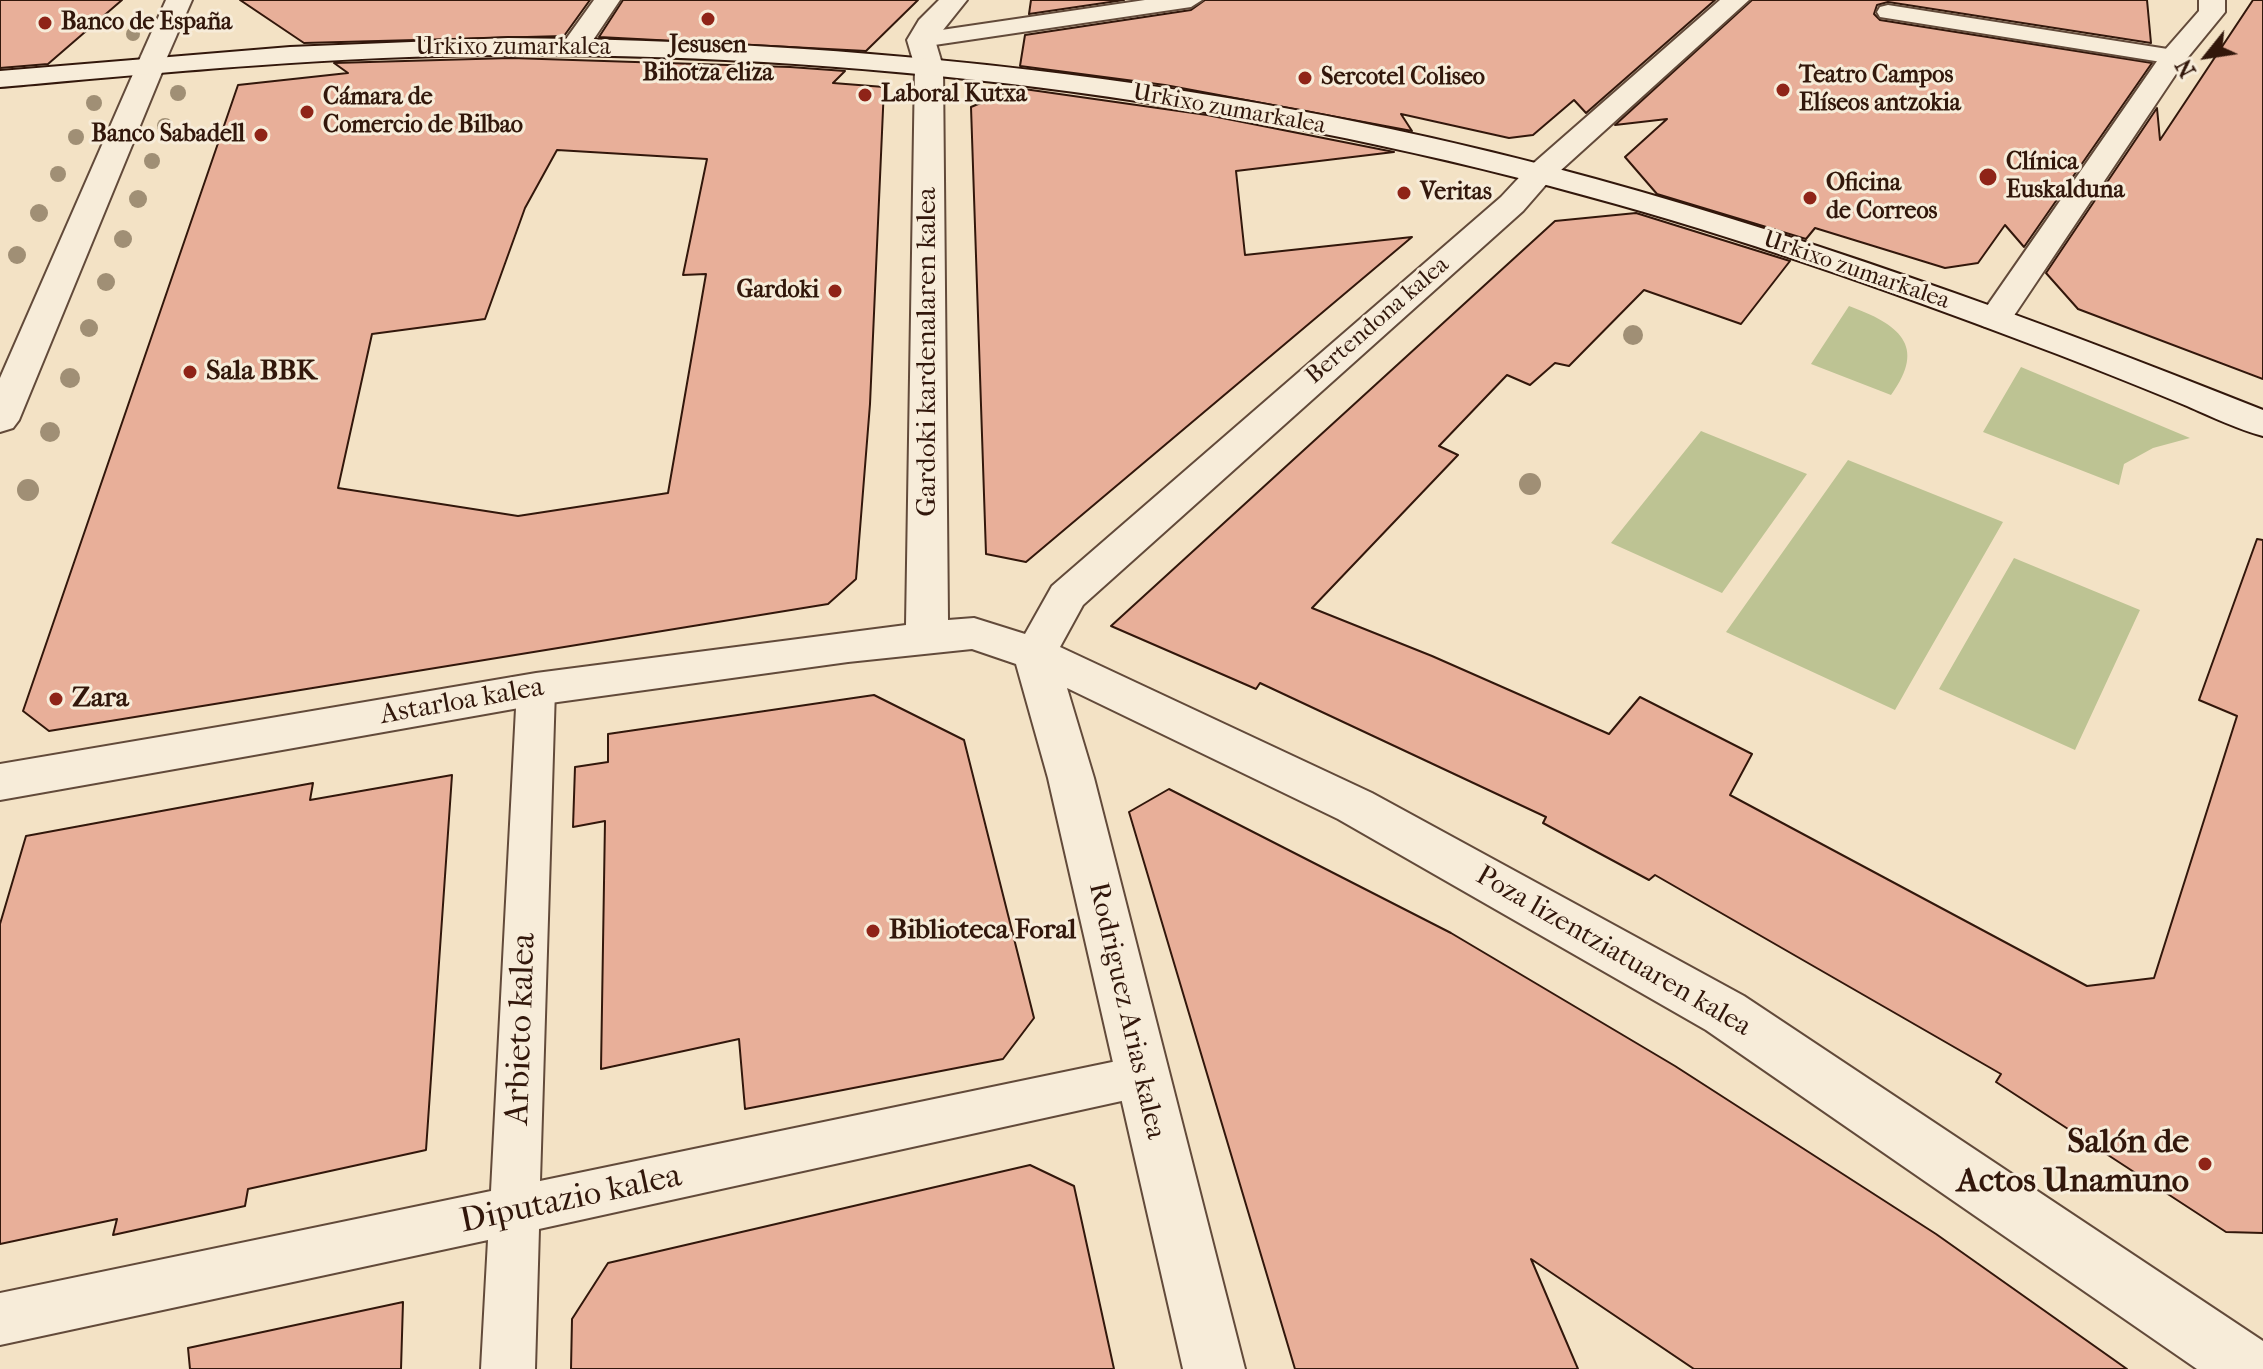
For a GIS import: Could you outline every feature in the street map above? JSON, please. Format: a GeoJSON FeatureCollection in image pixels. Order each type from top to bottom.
{"type":"FeatureCollection","features":[{"type":"Feature","properties":{"kind":"street"},"geometry":{"type":"LineString","coordinates":[[0,420],[179,0]]}},
{"type":"Feature","properties":{"kind":"street"},"geometry":{"type":"LineString","coordinates":[[575,46],[607,0]]}},
{"type":"Feature","properties":{"kind":"street"},"geometry":{"type":"LineString","coordinates":[[954,0],[928,26],[925,54],[1191,0]]}},
{"type":"Feature","properties":{"kind":"street","name":"Bertendona kalea"},"geometry":{"type":"LineString","coordinates":[[1035,654],[1067,596],[1512,204],[1539,174],[1736,0]]}},
{"type":"Feature","properties":{"kind":"street"},"geometry":{"type":"LineString","coordinates":[[1995,319],[2174,57],[2212,12],[2212,0]]}},
{"type":"Feature","properties":{"kind":"street"},"geometry":{"type":"LineString","coordinates":[[1888,12],[2174,57]]}},
{"type":"Feature","properties":{"kind":"street","name":"Urkixo zumarkalea"},"geometry":{"type":"LineString","coordinates":[[0,79],[375,49],[575,46],[925,54],[1416,145],[1539,174],[1740,232],[1995,319],[2263,424]]}},
{"type":"Feature","properties":{"kind":"street","name":"Gardoki kardenalaren kalea"},"geometry":{"type":"LineString","coordinates":[[925,54],[927,637]]}},
{"type":"Feature","properties":{"kind":"street","name":"Poza lizentziatuaren kalea"},"geometry":{"type":"LineString","coordinates":[[927,637],[974,633],[1035,654],[1355,806],[1725,1013],[2251,1369]]}},
{"type":"Feature","properties":{"kind":"street","name":"Astarloa kalea"},"geometry":{"type":"LineString","coordinates":[[0,782],[536,689],[927,637]]}},
{"type":"Feature","properties":{"kind":"street","name":"Rodriguez Arias kalea"},"geometry":{"type":"LineString","coordinates":[[1035,654],[1071,778],[1141,1078],[1214,1369]]}},
{"type":"Feature","properties":{"kind":"street","name":"Arbieto kalea"},"geometry":{"type":"LineString","coordinates":[[508,1369],[536,689]]}},
{"type":"Feature","properties":{"kind":"street","name":"Diputazio kalea"},"geometry":{"type":"LineString","coordinates":[[0,1319],[1141,1078]]}},
{"type":"Feature","properties":{"kind":"green space"},"geometry":{"type":"Polygon","coordinates":[[[1849,306],[1881,320],[1902,338],[1907,350],[1907,363],[1891,395],[1811,364],[1849,306]]]}},
{"type":"Feature","properties":{"kind":"green space"},"geometry":{"type":"Polygon","coordinates":[[[2021,367],[2190,438],[2153,448],[2124,464],[2119,485],[1983,432],[2021,367]]]}},
{"type":"Feature","properties":{"kind":"green space"},"geometry":{"type":"Polygon","coordinates":[[[1701,431],[1807,474],[1722,593],[1611,543],[1701,431]]]}},
{"type":"Feature","properties":{"kind":"green space"},"geometry":{"type":"Polygon","coordinates":[[[1848,460],[2003,522],[1895,710],[1726,632],[1848,460]]]}},
{"type":"Feature","properties":{"kind":"green space"},"geometry":{"type":"Polygon","coordinates":[[[2014,558],[2140,610],[2075,750],[1939,689],[2014,558]]]}},
{"type":"Feature","properties":{"kind":"building","name":"Banco de España"},"geometry":{"type":"Polygon","coordinates":[[[0,0],[122,0],[48,64],[0,68],[0,0]]]}},
{"type":"Feature","properties":{"kind":"building"},"geometry":{"type":"Polygon","coordinates":[[[240,0],[590,0],[564,36],[304,43],[240,0]]]}},
{"type":"Feature","properties":{"kind":"building"},"geometry":{"type":"Polygon","coordinates":[[[623,0],[918,0],[866,51],[599,37],[623,0]]]}},
{"type":"Feature","properties":{"kind":"building"},"geometry":{"type":"Polygon","coordinates":[[[1031,0],[1124,0],[1029,14],[1031,0]]]}},
{"type":"Feature","properties":{"kind":"building"},"geometry":{"type":"Polygon","coordinates":[[[1205,0],[1715,0],[1586,113],[1574,100],[1533,135],[1509,138],[1401,114],[1412,131],[1165,85],[1020,66],[1025,35],[1191,10],[1205,0]]]}},
{"type":"Feature","properties":{"kind":"building"},"geometry":{"type":"Polygon","coordinates":[[[1752,0],[2147,0],[2151,43],[1888,2],[1877,5],[1874,14],[1880,20],[2152,63],[2024,247],[2005,225],[1978,263],[1945,268],[1815,228],[1806,239],[1657,194],[1625,157],[1667,119],[1615,125],[1752,0]]]}},
{"type":"Feature","properties":{"kind":"building"},"geometry":{"type":"Polygon","coordinates":[[[2253,0],[2263,0],[2263,379],[2078,309],[2046,273],[2157,108],[2160,140],[2253,0]]]}},
{"type":"Feature","properties":{"kind":"building"},"geometry":{"type":"Polygon","coordinates":[[[511,58],[790,67],[845,71],[833,83],[884,87],[870,404],[856,579],[828,604],[49,731],[23,711],[238,85],[348,73],[334,63],[511,58]],[[557,150],[525,208],[485,319],[372,334],[338,488],[518,516],[668,493],[706,274],[683,275],[707,159],[557,150]]]}},
{"type":"Feature","properties":{"kind":"building"},"geometry":{"type":"Polygon","coordinates":[[[1017,88],[1207,115],[1394,152],[1236,171],[1245,255],[1412,237],[1026,562],[986,554],[971,107],[1017,88]]]}},
{"type":"Feature","properties":{"kind":"building"},"geometry":{"type":"Polygon","coordinates":[[[1636,213],[1790,261],[1741,324],[1644,290],[1569,366],[1555,363],[1530,385],[1507,375],[1439,446],[1458,455],[1312,608],[1432,656],[1609,734],[1640,697],[1752,754],[1730,795],[2087,986],[2154,978],[2237,716],[2199,700],[2257,539],[2263,540],[2263,1233],[2226,1232],[1996,1082],[2001,1074],[1655,875],[1649,880],[1543,823],[1546,817],[1260,683],[1256,689],[1111,626],[1555,221],[1636,213]]]}},
{"type":"Feature","properties":{"kind":"building","name":"Biblioteca Foral"},"geometry":{"type":"Polygon","coordinates":[[[874,695],[964,740],[1034,1018],[1003,1059],[745,1109],[739,1039],[601,1069],[605,821],[573,827],[575,767],[608,762],[608,734],[874,695]]]}},
{"type":"Feature","properties":{"kind":"building"},"geometry":{"type":"Polygon","coordinates":[[[452,775],[426,1150],[248,1189],[245,1206],[113,1235],[117,1219],[0,1244],[0,924],[26,836],[313,783],[310,800],[452,775]]]}},
{"type":"Feature","properties":{"kind":"building"},"geometry":{"type":"Polygon","coordinates":[[[1169,789],[1451,933],[1675,1066],[1936,1234],[2127,1369],[1694,1369],[1531,1259],[1578,1369],[1295,1369],[1129,812],[1169,789]]]}},
{"type":"Feature","properties":{"kind":"building"},"geometry":{"type":"Polygon","coordinates":[[[1030,1165],[1074,1186],[1114,1369],[571,1369],[572,1319],[608,1263],[1030,1165]]]}},
{"type":"Feature","properties":{"kind":"building"},"geometry":{"type":"Polygon","coordinates":[[[403,1302],[401,1369],[190,1369],[188,1348],[403,1302]]]}},
{"type":"Feature","properties":{"kind":"place","name":"Jesusen Bihotza eliza"},"geometry":{"type":"Point","coordinates":[708,19]}},
{"type":"Feature","properties":{"kind":"place","name":"Banco de España"},"geometry":{"type":"Point","coordinates":[45,23]}},
{"type":"Feature","properties":{"kind":"place","name":"Sercotel Coliseo"},"geometry":{"type":"Point","coordinates":[1305,78]}},
{"type":"Feature","properties":{"kind":"place","name":"Teatro Campos Elíseos antzokia"},"geometry":{"type":"Point","coordinates":[1783,90]}},
{"type":"Feature","properties":{"kind":"place","name":"Laboral Kutxa"},"geometry":{"type":"Point","coordinates":[865,95]}},
{"type":"Feature","properties":{"kind":"place","name":"Cámara de Comercio de Bilbao"},"geometry":{"type":"Point","coordinates":[307,112]}},
{"type":"Feature","properties":{"kind":"place","name":"Banco Sabadell"},"geometry":{"type":"Point","coordinates":[261,135]}},
{"type":"Feature","properties":{"kind":"place","name":"Clínica Euskalduna"},"geometry":{"type":"Point","coordinates":[1988,177]}},
{"type":"Feature","properties":{"kind":"place","name":"Veritas"},"geometry":{"type":"Point","coordinates":[1404,193]}},
{"type":"Feature","properties":{"kind":"place","name":"Oficina de Correos"},"geometry":{"type":"Point","coordinates":[1810,198]}},
{"type":"Feature","properties":{"kind":"place","name":"Gardoki"},"geometry":{"type":"Point","coordinates":[835,291]}},
{"type":"Feature","properties":{"kind":"place","name":"Sala BBK"},"geometry":{"type":"Point","coordinates":[190,372]}},
{"type":"Feature","properties":{"kind":"place","name":"Zara"},"geometry":{"type":"Point","coordinates":[56,699]}},
{"type":"Feature","properties":{"kind":"place","name":"Biblioteca Foral"},"geometry":{"type":"Point","coordinates":[873,931]}},
{"type":"Feature","properties":{"kind":"place","name":"Salón de Actos Unamuno"},"geometry":{"type":"Point","coordinates":[2205,1164]}}]}
